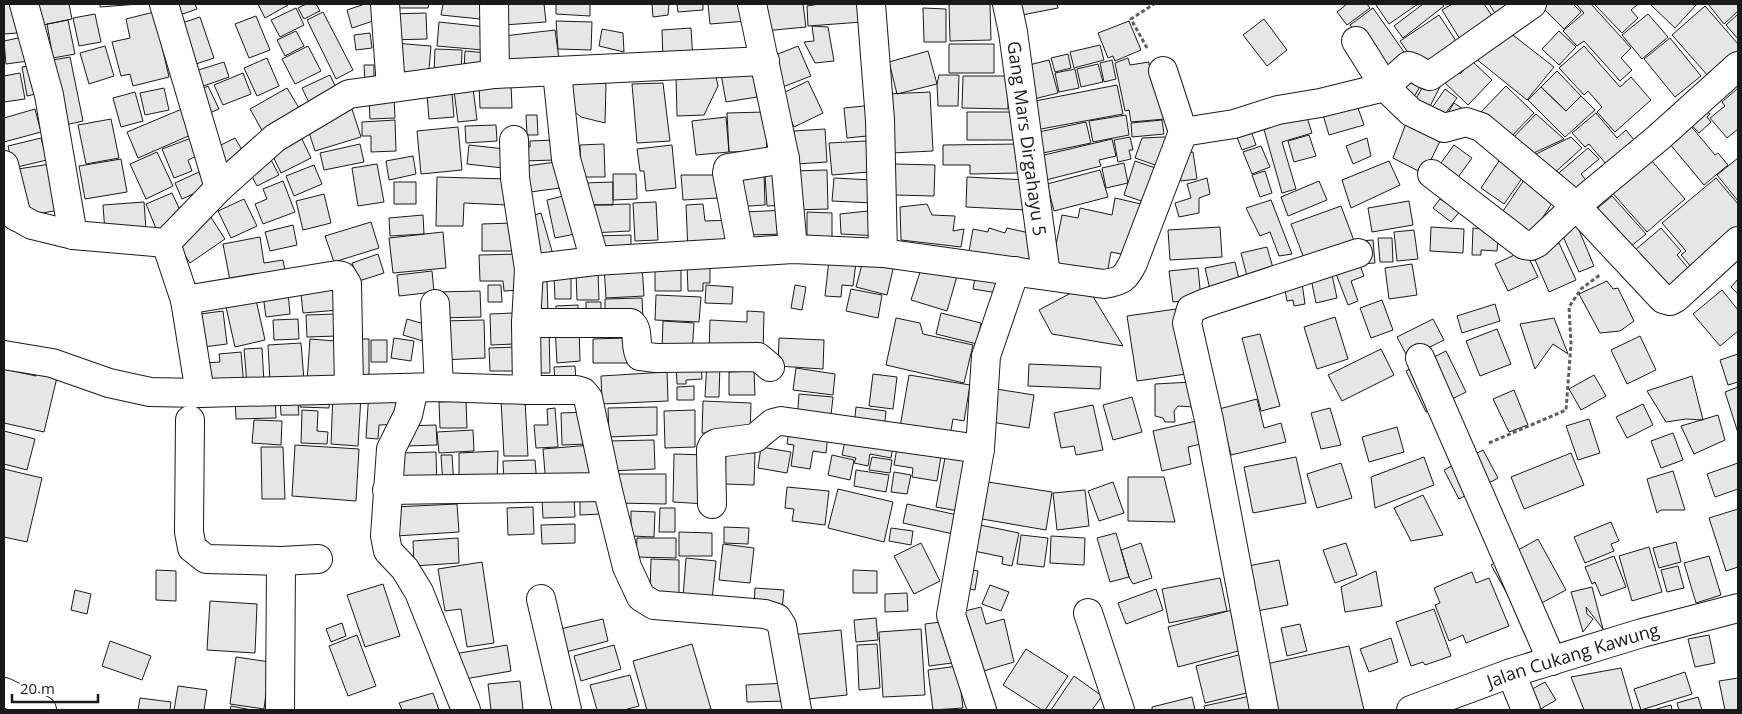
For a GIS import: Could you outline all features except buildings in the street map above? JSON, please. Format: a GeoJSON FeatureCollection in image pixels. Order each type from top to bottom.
{"type":"FeatureCollection","features":[{"type":"Feature","properties":{"kind":"street"},"geometry":{"type":"LineString","coordinates":[[24,4],[49,95],[74,235]]}},
{"type":"Feature","properties":{"kind":"street"},"geometry":{"type":"LineString","coordinates":[[164,4],[219,188]]}},
{"type":"Feature","properties":{"kind":"street"},"geometry":{"type":"LineString","coordinates":[[385,4],[391,88]]}},
{"type":"Feature","properties":{"kind":"street"},"geometry":{"type":"LineString","coordinates":[[494,4],[495,74]]}},
{"type":"Feature","properties":{"kind":"street"},"geometry":{"type":"LineString","coordinates":[[752,4],[785,159],[794,249]]}},
{"type":"Feature","properties":{"kind":"street"},"geometry":{"type":"LineString","coordinates":[[878,4],[883,253]]}},
{"type":"Feature","properties":{"kind":"street","name":"Gang Mars Dirgahayu 5"},"geometry":{"type":"LineString","coordinates":[[1007,4],[1013,32],[1046,275]]}},
{"type":"Feature","properties":{"kind":"street"},"geometry":{"type":"LineString","coordinates":[[1183,132],[1234,124],[1278,110],[1320,103],[1385,87],[1408,66],[1413,66],[1426,75],[1432,74],[1532,4]]}},
{"type":"Feature","properties":{"kind":"street"},"geometry":{"type":"LineString","coordinates":[[1356,42],[1385,87],[1411,112],[1444,128],[1466,122],[1481,127],[1576,206],[1663,300],[1670,301],[1738,241]]}},
{"type":"Feature","properties":{"kind":"street"},"geometry":{"type":"LineString","coordinates":[[166,243],[219,188],[275,138],[349,94],[495,74],[765,61]]}},
{"type":"Feature","properties":{"kind":"street"},"geometry":{"type":"LineString","coordinates":[[1432,174],[1524,245],[1531,246],[1537,243],[1576,206],[1658,138],[1738,66]]}},
{"type":"Feature","properties":{"kind":"street"},"geometry":{"type":"LineString","coordinates":[[529,269],[595,261],[794,249],[883,253],[1104,284],[1119,282],[1124,278],[1133,263],[1183,132],[1163,71]]}},
{"type":"Feature","properties":{"kind":"street"},"geometry":{"type":"LineString","coordinates":[[557,72],[566,159],[595,261]]}},
{"type":"Feature","properties":{"kind":"street"},"geometry":{"type":"LineString","coordinates":[[514,140],[515,178],[529,269],[526,323],[528,390]]}},
{"type":"Feature","properties":{"kind":"street"},"geometry":{"type":"LineString","coordinates":[[742,251],[727,173],[728,168],[785,159]]}},
{"type":"Feature","properties":{"kind":"street"},"geometry":{"type":"LineString","coordinates":[[4,165],[10,213],[32,225],[74,235],[166,243]]}},
{"type":"Feature","properties":{"kind":"street"},"geometry":{"type":"LineString","coordinates":[[166,243],[185,300],[200,394]]}},
{"type":"Feature","properties":{"kind":"street"},"geometry":{"type":"LineString","coordinates":[[1264,710],[1209,420],[1187,322],[1191,309],[1205,303],[1358,253]]}},
{"type":"Feature","properties":{"kind":"street"},"geometry":{"type":"LineString","coordinates":[[982,710],[951,615],[980,449],[986,356],[1015,271]]}},
{"type":"Feature","properties":{"kind":"street"},"geometry":{"type":"LineString","coordinates":[[185,300],[337,275],[342,276],[347,284],[349,388]]}},
{"type":"Feature","properties":{"kind":"street"},"geometry":{"type":"LineString","coordinates":[[435,304],[426,387],[391,449],[385,536],[388,551],[405,569],[419,592],[466,710]]}},
{"type":"Feature","properties":{"kind":"street"},"geometry":{"type":"LineString","coordinates":[[526,323],[631,323],[635,328],[636,350],[640,356],[758,357],[770,367]]}},
{"type":"Feature","properties":{"kind":"street"},"geometry":{"type":"LineString","coordinates":[[4,355],[52,363],[109,383],[150,392],[200,394],[426,387],[576,390],[583,392],[588,398],[627,567],[641,597],[654,605],[765,614],[777,618],[782,626],[797,710]]}},
{"type":"Feature","properties":{"kind":"street"},"geometry":{"type":"LineString","coordinates":[[1420,358],[1552,661]]}},
{"type":"Feature","properties":{"kind":"street"},"geometry":{"type":"LineString","coordinates":[[190,420],[189,532],[192,548],[206,559],[281,561],[318,559]]}},
{"type":"Feature","properties":{"kind":"street"},"geometry":{"type":"LineString","coordinates":[[712,504],[711,449],[713,445],[755,438],[773,423],[781,421],[980,449]]}},
{"type":"Feature","properties":{"kind":"street"},"geometry":{"type":"LineString","coordinates":[[387,490],[607,487]]}},
{"type":"Feature","properties":{"kind":"street"},"geometry":{"type":"LineString","coordinates":[[280,710],[281,561]]}},
{"type":"Feature","properties":{"kind":"street"},"geometry":{"type":"LineString","coordinates":[[541,599],[567,710]]}},
{"type":"Feature","properties":{"kind":"street","name":"Jalan Cukang Kawung"},"geometry":{"type":"LineString","coordinates":[[1411,710],[1512,673],[1642,633],[1738,608]]}},
{"type":"Feature","properties":{"kind":"street"},"geometry":{"type":"LineString","coordinates":[[1088,612],[1120,710]]}},
{"type":"Feature","properties":{"kind":"street"},"geometry":{"type":"LineString","coordinates":[[1512,673],[1526,710]]}},
{"type":"Feature","properties":{"kind":"street"},"geometry":{"type":"LineString","coordinates":[[4,692],[42,710]]}},
{"type":"Feature","properties":{"kind":"path"},"geometry":{"type":"LineString","coordinates":[[1154,4],[1130,19],[1146,48],[1156,58],[1163,71]]}},
{"type":"Feature","properties":{"kind":"path"},"geometry":{"type":"LineString","coordinates":[[1463,454],[1566,410],[1571,344],[1569,307],[1581,289],[1624,258]]}}]}
